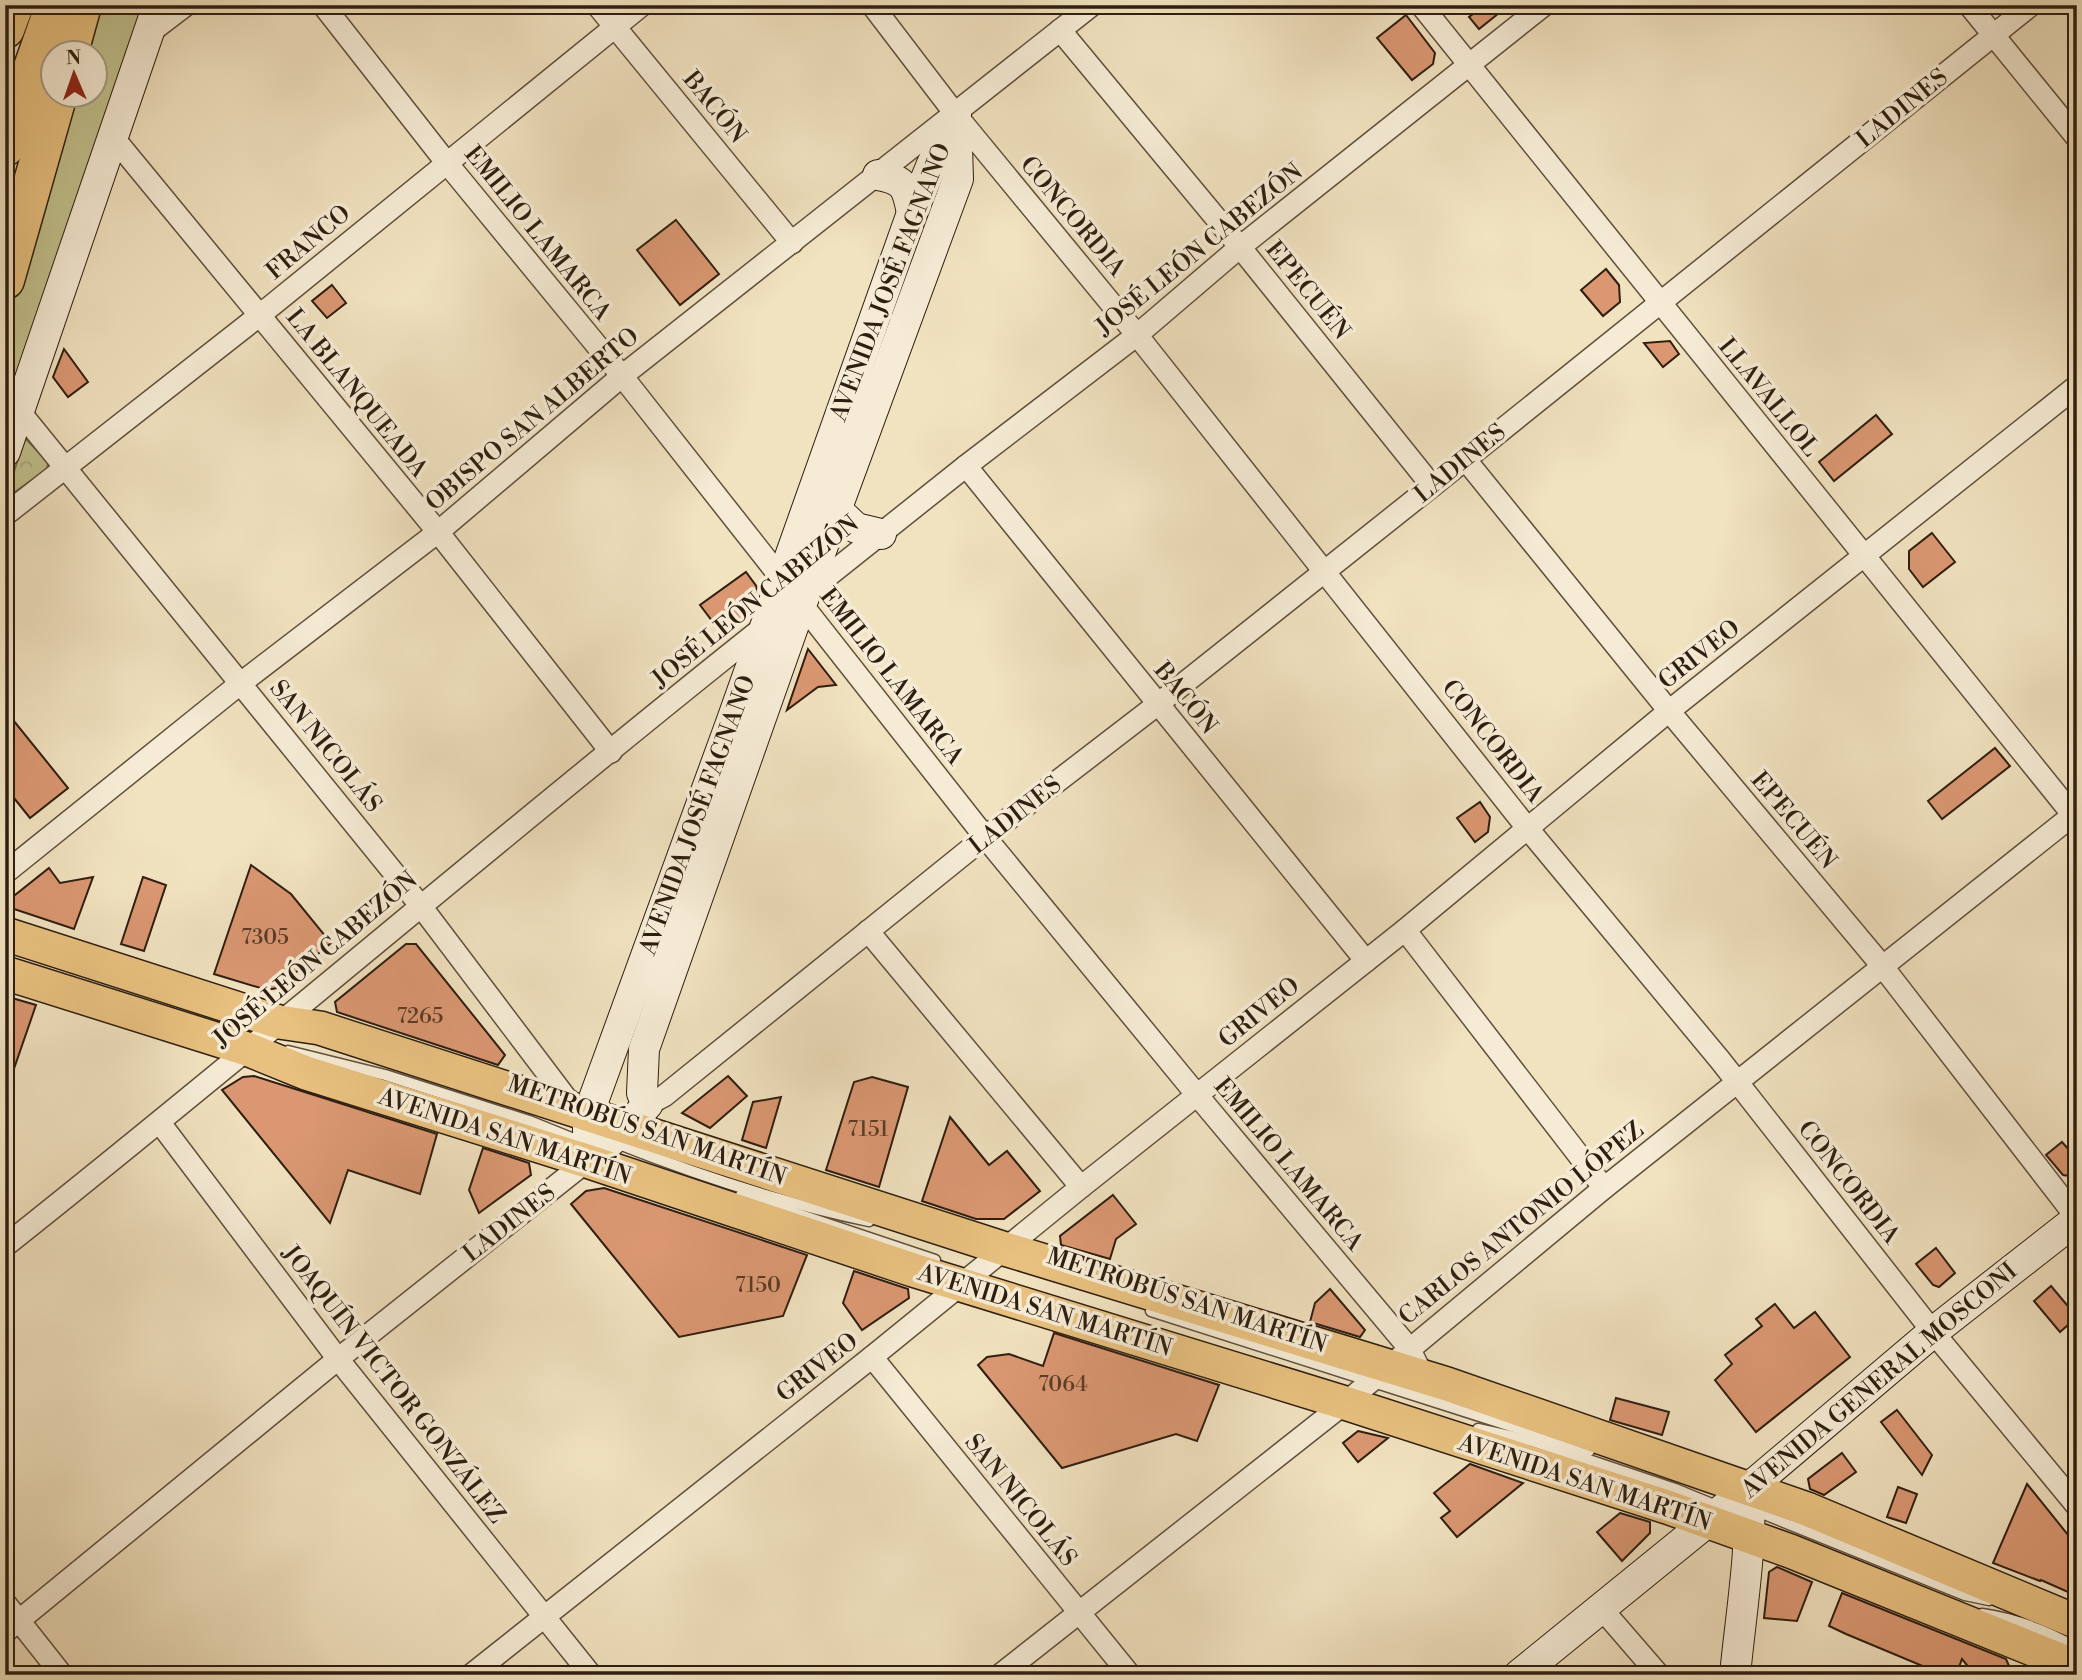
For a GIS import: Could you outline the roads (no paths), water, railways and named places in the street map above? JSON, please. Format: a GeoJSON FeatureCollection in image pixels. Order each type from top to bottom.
{"type":"FeatureCollection","features":[{"type":"Feature","properties":{"kind":"highway"},"geometry":{"type":"LineString","coordinates":[[5,29],[14,5]]}},
{"type":"Feature","properties":{"kind":"highway"},"geometry":{"type":"LineString","coordinates":[[5,147],[55,5]]}},
{"type":"Feature","properties":{"kind":"highway"},"geometry":{"type":"LineString","coordinates":[[73,38],[82,5]]}},
{"type":"Feature","properties":{"kind":"highway"},"geometry":{"type":"LineString","coordinates":[[5,280],[54,108]]}},
{"type":"Feature","properties":{"kind":"main road","name":"AVENIDA SAN MARTÍN"},"geometry":{"type":"LineString","coordinates":[[5,934],[279,1022],[320,1028],[604,1134],[979,1266],[1377,1381],[1737,1512],[1816,1561],[2070,1656]]}},
{"type":"Feature","properties":{"kind":"main road","name":"AVENIDA SAN MARTÍN"},"geometry":{"type":"LineString","coordinates":[[5,973],[247,1049],[306,1073],[604,1134],[913,1270],[979,1266],[1377,1381],[1737,1512],[1813,1512],[2077,1622]]}},
{"type":"Feature","properties":{"kind":"street"},"geometry":{"type":"LineString","coordinates":[[5,452],[158,5]]}},
{"type":"Feature","properties":{"kind":"street"},"geometry":{"type":"LineString","coordinates":[[148,34],[186,5]]}},
{"type":"Feature","properties":{"kind":"street","name":"EMILIO LAMARCA"},"geometry":{"type":"LineString","coordinates":[[323,5],[446,162],[797,594],[985,837],[1197,1095],[1377,1381]]}},
{"type":"Feature","properties":{"kind":"street","name":"BACÓN"},"geometry":{"type":"LineString","coordinates":[[597,5],[792,243]]}},
{"type":"Feature","properties":{"kind":"street","name":"FRANCO"},"geometry":{"type":"LineString","coordinates":[[5,515],[260,316],[642,5]]}},
{"type":"Feature","properties":{"kind":"street","name":"CONCORDIA"},"geometry":{"type":"LineString","coordinates":[[872,5],[956,115],[1137,335],[1528,829],[1738,1082],[1933,1332],[2077,1506]]}},
{"type":"Feature","properties":{"kind":"street","name":"OBISPO SAN ALBERTO"},"geometry":{"type":"LineString","coordinates":[[5,873],[241,683],[438,532],[622,376],[1092,5]]}},
{"type":"Feature","properties":{"kind":"street","name":"LLAVALLOL"},"geometry":{"type":"LineString","coordinates":[[1421,5],[1864,558],[2075,816]]}},
{"type":"Feature","properties":{"kind":"street","name":"JOSÉ LEÓN CABEZÓN"},"geometry":{"type":"LineString","coordinates":[[797,594],[881,534],[1137,335],[1240,247],[1544,5]]}},
{"type":"Feature","properties":{"kind":"street"},"geometry":{"type":"LineString","coordinates":[[1969,5],[2077,138]]}},
{"type":"Feature","properties":{"kind":"street","name":"LADINES"},"geometry":{"type":"LineString","coordinates":[[12,1626],[338,1359],[604,1134],[664,1096],[985,837],[1158,704],[1432,486],[2031,5]]}},
{"type":"Feature","properties":{"kind":"street","name":"EPECUÉN"},"geometry":{"type":"LineString","coordinates":[[1060,30],[1240,247],[1432,486]]}},
{"type":"Feature","properties":{"kind":"street","name":"AVENIDA JOSÉ FAGNANO"},"geometry":{"type":"LineString","coordinates":[[604,1134],[642,1093],[644,1049],[797,594],[912,214],[956,115]]}},
{"type":"Feature","properties":{"kind":"street","name":"AVENIDA JOSÉ FAGNANO"},"geometry":{"type":"LineString","coordinates":[[604,1134],[765,625],[797,594],[837,510],[944,224],[958,179],[956,115]]}},
{"type":"Feature","properties":{"kind":"street","name":"LA BLANQUEADA"},"geometry":{"type":"LineString","coordinates":[[112,136],[438,532],[611,752]]}},
{"type":"Feature","properties":{"kind":"street"},"geometry":{"type":"LineString","coordinates":[[878,175],[902,183],[908,191],[912,214],[944,224]]}},
{"type":"Feature","properties":{"kind":"street","name":"GRIVEO"},"geometry":{"type":"LineString","coordinates":[[471,1675],[872,1357],[979,1266],[1405,930],[1669,711],[2077,386]]}},
{"type":"Feature","properties":{"kind":"street","name":"SAN NICOLÁS"},"geometry":{"type":"LineString","coordinates":[[20,412],[420,905],[566,1098],[604,1134]]}},
{"type":"Feature","properties":{"kind":"street","name":"EPECUÉN"},"geometry":{"type":"LineString","coordinates":[[1465,459],[1669,711],[1883,967],[2077,1219]]}},
{"type":"Feature","properties":{"kind":"street","name":"BACÓN"},"geometry":{"type":"LineString","coordinates":[[967,466],[1366,961]]}},
{"type":"Feature","properties":{"kind":"street"},"geometry":{"type":"LineString","coordinates":[[837,510],[856,528],[881,534]]}},
{"type":"Feature","properties":{"kind":"street","name":"JOSÉ LEÓN CABEZÓN"},"geometry":{"type":"LineString","coordinates":[[5,1246],[160,1123],[420,905],[765,625]]}},
{"type":"Feature","properties":{"kind":"street","name":"CARLOS ANTONIO LÓPEZ"},"geometry":{"type":"LineString","coordinates":[[1000,1675],[1377,1381],[1604,1188],[2075,816]]}},
{"type":"Feature","properties":{"kind":"street"},"geometry":{"type":"LineString","coordinates":[[1405,930],[1604,1188]]}},
{"type":"Feature","properties":{"kind":"street"},"geometry":{"type":"LineString","coordinates":[[868,931],[1081,1187]]}},
{"type":"Feature","properties":{"kind":"street","name":"JOAQUÍN VICTOR GONZÁLEZ"},"geometry":{"type":"LineString","coordinates":[[160,1123],[338,1359],[591,1675]]}},
{"type":"Feature","properties":{"kind":"street","name":"AVENIDA GENERAL MOSCONI"},"geometry":{"type":"LineString","coordinates":[[1520,1675],[1601,1608],[1737,1512],[1933,1332],[2077,1219]]}},
{"type":"Feature","properties":{"kind":"street","name":"SAN NICOLÁS"},"geometry":{"type":"LineString","coordinates":[[872,1357],[1130,1675]]}},
{"type":"Feature","properties":{"kind":"street"},"geometry":{"type":"LineString","coordinates":[[1735,1675],[1737,1512]]}},
{"type":"Feature","properties":{"kind":"street"},"geometry":{"type":"LineString","coordinates":[[5,1603],[12,1626],[62,1675]]}},
{"type":"Feature","properties":{"kind":"street"},"geometry":{"type":"LineString","coordinates":[[1601,1608],[1659,1675]]}},
{"type":"Feature","properties":{"kind":"lane"},"geometry":{"type":"LineString","coordinates":[[279,1022],[308,1039]]}},
{"type":"Feature","properties":{"kind":"lane","name":"METROBÚS SAN MARTÍN"},"geometry":{"type":"LineString","coordinates":[[374,1060],[604,1134],[714,1179],[804,1207],[882,1224]]}},
{"type":"Feature","properties":{"kind":"lane","name":"METROBÚS SAN MARTÍN"},"geometry":{"type":"LineString","coordinates":[[1139,1307],[1377,1381]]}},
{"type":"Feature","properties":{"kind":"lane"},"geometry":{"type":"LineString","coordinates":[[1464,1425],[1532,1441],[1675,1489],[1737,1512],[1833,1555]]}},
{"type":"Feature","properties":{"kind":"lane"},"geometry":{"type":"LineString","coordinates":[[1974,1612],[2011,1619],[2050,1633],[2070,1656],[2045,1641],[1974,1612]]}}]}
